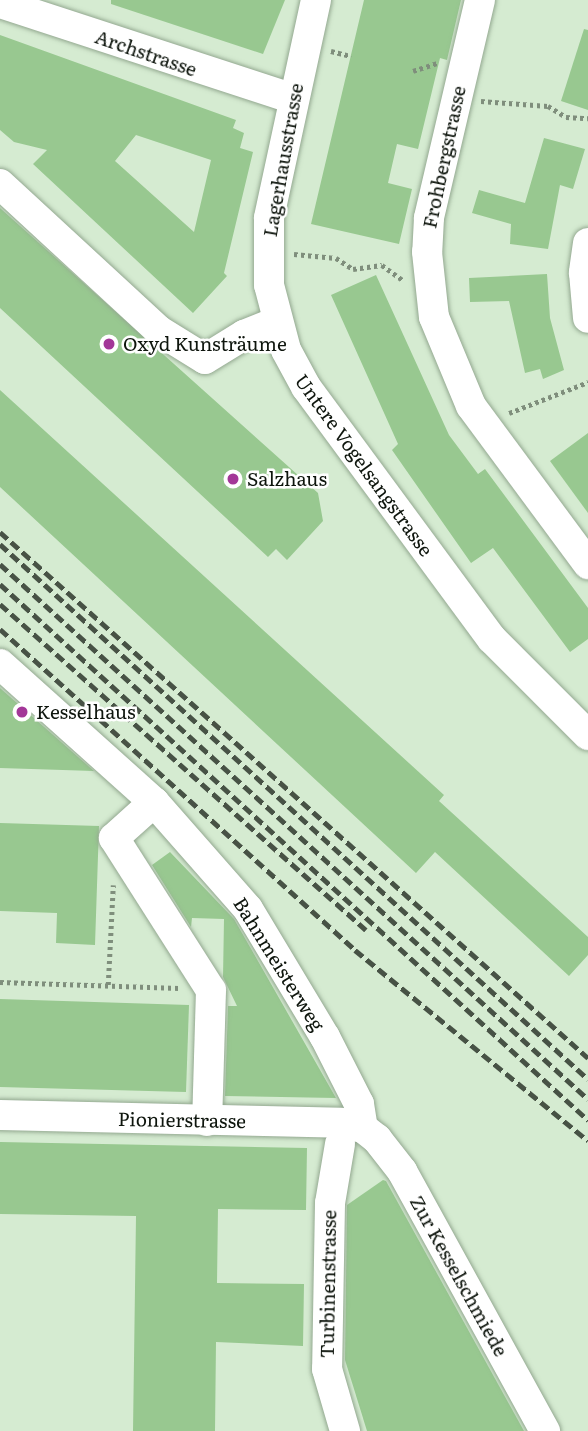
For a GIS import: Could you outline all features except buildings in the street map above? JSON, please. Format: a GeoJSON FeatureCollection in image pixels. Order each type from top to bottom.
{"type":"FeatureCollection","features":[{"type":"Feature","properties":{"kind":"street","name":"Lagerhausstrasse"},"geometry":{"type":"LineString","coordinates":[[276,322],[267,242],[293,99],[316,0]]}},
{"type":"Feature","properties":{"kind":"street","name":"Frohbergstrasse"},"geometry":{"type":"LineString","coordinates":[[480,0],[427,232],[434,317],[471,406],[588,564]]}},
{"type":"Feature","properties":{"kind":"street","name":"Archstrasse"},"geometry":{"type":"LineString","coordinates":[[0,3],[293,99]]}},
{"type":"Feature","properties":{"kind":"street"},"geometry":{"type":"LineString","coordinates":[[0,184],[158,330],[205,359],[244,334],[276,322]]}},
{"type":"Feature","properties":{"kind":"street"},"geometry":{"type":"LineString","coordinates":[[588,243],[584,273],[588,318]]}},
{"type":"Feature","properties":{"kind":"street","name":"Untere Vogelsangstrasse"},"geometry":{"type":"LineString","coordinates":[[276,322],[302,380],[464,602],[520,671],[588,735]]}},
{"type":"Feature","properties":{"kind":"street","name":"Bahnmeisterweg"},"geometry":{"type":"LineString","coordinates":[[0,664],[155,802],[248,909],[347,1096],[347,1141]]}},
{"type":"Feature","properties":{"kind":"street"},"geometry":{"type":"LineString","coordinates":[[155,802],[114,838],[211,995],[207,1121]]}},
{"type":"Feature","properties":{"kind":"street","name":"Pionierstrasse"},"geometry":{"type":"LineString","coordinates":[[0,1115],[341,1123],[347,1141]]}},
{"type":"Feature","properties":{"kind":"street","name":"Zur Kesselschmiede"},"geometry":{"type":"LineString","coordinates":[[347,1141],[377,1139],[402,1171],[545,1431]]}},
{"type":"Feature","properties":{"kind":"street","name":"Turbinenstrasse"},"geometry":{"type":"LineString","coordinates":[[347,1141],[330,1203],[327,1369],[347,1419]]}},
{"type":"Feature","properties":{"kind":"path"},"geometry":{"type":"LineString","coordinates":[[327,50],[351,56]]}},
{"type":"Feature","properties":{"kind":"path"},"geometry":{"type":"LineString","coordinates":[[412,71],[443,65]]}},
{"type":"Feature","properties":{"kind":"path"},"geometry":{"type":"LineString","coordinates":[[457,96],[548,106],[566,117],[588,118]]}},
{"type":"Feature","properties":{"kind":"path"},"geometry":{"type":"LineString","coordinates":[[302,254],[336,258],[353,269],[382,265],[399,277]]}},
{"type":"Feature","properties":{"kind":"path"},"geometry":{"type":"LineString","coordinates":[[533,403],[588,382]]}},
{"type":"Feature","properties":{"kind":"path"},"geometry":{"type":"LineString","coordinates":[[108,985],[113,878]]}},
{"type":"Feature","properties":{"kind":"path"},"geometry":{"type":"LineString","coordinates":[[0,982],[108,985],[211,995]]}},
{"type":"Feature","properties":{"kind":"railway"},"geometry":{"type":"LineString","coordinates":[[0,532],[588,1058]]}},
{"type":"Feature","properties":{"kind":"railway"},"geometry":{"type":"LineString","coordinates":[[0,544],[588,1079]]}},
{"type":"Feature","properties":{"kind":"railway"},"geometry":{"type":"LineString","coordinates":[[0,564],[588,1099]]}},
{"type":"Feature","properties":{"kind":"railway"},"geometry":{"type":"LineString","coordinates":[[0,584],[588,1120]]}},
{"type":"Feature","properties":{"kind":"railway"},"geometry":{"type":"LineString","coordinates":[[0,604],[366,930]]}},
{"type":"Feature","properties":{"kind":"railway"},"geometry":{"type":"LineString","coordinates":[[0,629],[355,950],[588,1141]]}},
{"type":"Feature","properties":{"kind":"place","name":"Oxyd Kunsträume"},"geometry":{"type":"Point","coordinates":[109,344]}},
{"type":"Feature","properties":{"kind":"place","name":"Salzhaus"},"geometry":{"type":"Point","coordinates":[233,479]}},
{"type":"Feature","properties":{"kind":"place","name":"Kesselhaus"},"geometry":{"type":"Point","coordinates":[22,712]}}]}
